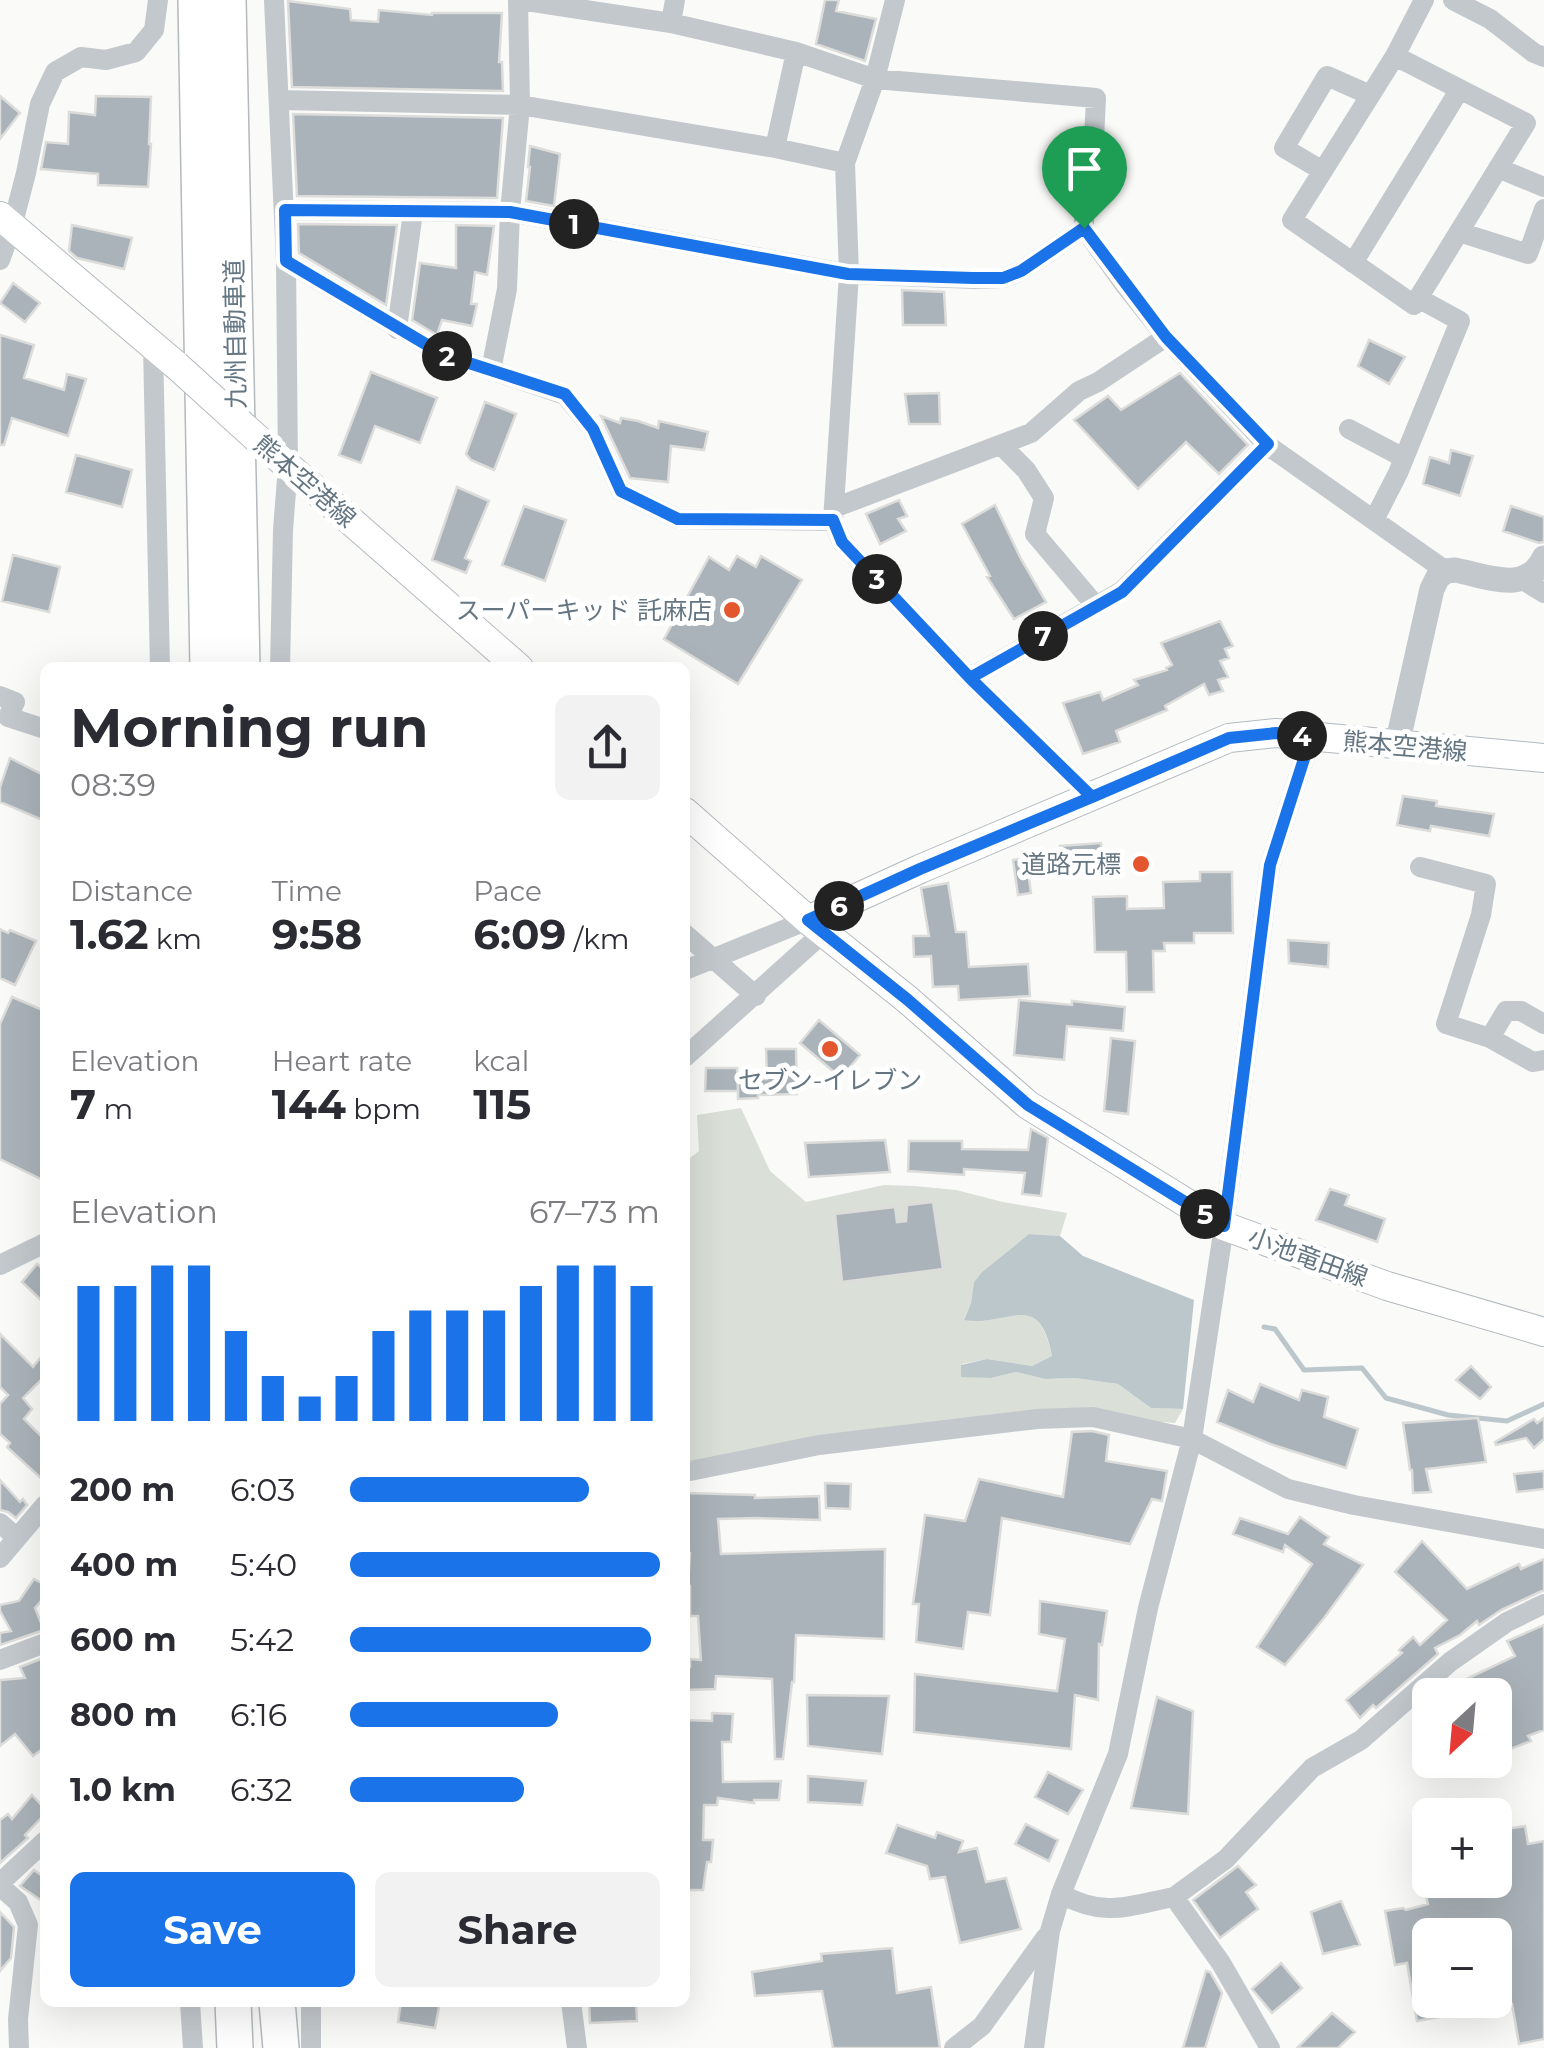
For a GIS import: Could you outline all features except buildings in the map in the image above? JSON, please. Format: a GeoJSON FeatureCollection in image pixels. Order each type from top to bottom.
{"type":"FeatureCollection","features":[{"type":"Feature","properties":{"kind":"highway","name":"九州自動車道"},"geometry":{"type":"LineString","coordinates":[[196,0],[208,662]]}},
{"type":"Feature","properties":{"kind":"highway","name":"九州自動車道"},"geometry":{"type":"LineString","coordinates":[[228,0],[242,662]]}},
{"type":"Feature","properties":{"kind":"highway"},"geometry":{"type":"LineString","coordinates":[[234,2007],[235,2048]]}},
{"type":"Feature","properties":{"kind":"highway"},"geometry":{"type":"LineString","coordinates":[[263,2007],[264,2048]]}},
{"type":"Feature","properties":{"kind":"highway"},"geometry":{"type":"LineString","coordinates":[[277,2007],[282,2048]]}},
{"type":"Feature","properties":{"kind":"main road","name":"熊本空港線"},"geometry":{"type":"LineString","coordinates":[[6,222],[176,366],[511,662]]}},
{"type":"Feature","properties":{"kind":"main road","name":"熊本空港線"},"geometry":{"type":"LineString","coordinates":[[816,926],[920,869],[1229,738],[1276,733],[1544,758]]}},
{"type":"Feature","properties":{"kind":"main road"},"geometry":{"type":"LineString","coordinates":[[690,816],[816,926]]}},
{"type":"Feature","properties":{"kind":"main road","name":"小池竜田線"},"geometry":{"type":"LineString","coordinates":[[816,926],[1028,1105],[1224,1226],[1386,1286],[1544,1332]]}},
{"type":"Feature","properties":{"kind":"street"},"geometry":{"type":"LineString","coordinates":[[0,260],[6,222],[26,173],[44,90],[55,72],[82,57],[106,60],[136,52],[154,30],[158,0]]}},
{"type":"Feature","properties":{"kind":"street"},"geometry":{"type":"LineString","coordinates":[[274,0],[286,261],[280,662]]}},
{"type":"Feature","properties":{"kind":"street"},"geometry":{"type":"LineString","coordinates":[[491,370],[507,290],[520,105],[519,0],[620,7],[796,52],[875,78],[1096,98],[1092,183],[1084,207],[1084,228],[1166,337],[1268,444],[1446,571]]}},
{"type":"Feature","properties":{"kind":"street"},"geometry":{"type":"LineString","coordinates":[[671,23],[675,0]]}},
{"type":"Feature","properties":{"kind":"street"},"geometry":{"type":"LineString","coordinates":[[894,0],[875,78],[845,163],[848,274],[833,514],[842,542],[970,678],[1092,797]]}},
{"type":"Feature","properties":{"kind":"street"},"geometry":{"type":"LineString","coordinates":[[1395,56],[1526,123],[1414,306],[1292,220],[1395,56],[1424,0]]}},
{"type":"Feature","properties":{"kind":"street"},"geometry":{"type":"LineString","coordinates":[[1457,1],[1544,57]]}},
{"type":"Feature","properties":{"kind":"street"},"geometry":{"type":"LineString","coordinates":[[776,148],[796,52]]}},
{"type":"Feature","properties":{"kind":"street"},"geometry":{"type":"LineString","coordinates":[[1322,171],[1284,148],[1327,76],[1370,95]]}},
{"type":"Feature","properties":{"kind":"street"},"geometry":{"type":"LineString","coordinates":[[1353,263],[1460,89]]}},
{"type":"Feature","properties":{"kind":"street"},"geometry":{"type":"LineString","coordinates":[[279,100],[520,105],[845,163]]}},
{"type":"Feature","properties":{"kind":"street"},"geometry":{"type":"LineString","coordinates":[[1498,168],[1544,187]]}},
{"type":"Feature","properties":{"kind":"street"},"geometry":{"type":"LineString","coordinates":[[1459,232],[1528,254],[1544,209]]}},
{"type":"Feature","properties":{"kind":"street"},"geometry":{"type":"LineString","coordinates":[[285,210],[510,212],[848,274],[1003,278],[1021,271],[1084,228]]}},
{"type":"Feature","properties":{"kind":"street"},"geometry":{"type":"LineString","coordinates":[[398,329],[413,212]]}},
{"type":"Feature","properties":{"kind":"street"},"geometry":{"type":"LineString","coordinates":[[286,261],[444,355],[565,394],[593,429],[621,491],[678,519],[833,514],[1031,433],[1078,391],[1166,337]]}},
{"type":"Feature","properties":{"kind":"street"},"geometry":{"type":"LineString","coordinates":[[1374,520],[1460,321],[1418,298]]}},
{"type":"Feature","properties":{"kind":"street"},"geometry":{"type":"LineString","coordinates":[[153,346],[160,662]]}},
{"type":"Feature","properties":{"kind":"street"},"geometry":{"type":"LineString","coordinates":[[1349,429],[1404,458]]}},
{"type":"Feature","properties":{"kind":"street"},"geometry":{"type":"LineString","coordinates":[[1001,444],[1026,470],[1044,498],[1035,534],[1096,606]]}},
{"type":"Feature","properties":{"kind":"street"},"geometry":{"type":"LineString","coordinates":[[970,678],[1122,592],[1268,444]]}},
{"type":"Feature","properties":{"kind":"street"},"geometry":{"type":"LineString","coordinates":[[1397,745],[1438,577],[1455,570],[1534,586],[1544,558]]}},
{"type":"Feature","properties":{"kind":"street"},"geometry":{"type":"LineString","coordinates":[[0,696],[15,702],[8,717],[40,727]]}},
{"type":"Feature","properties":{"kind":"street"},"geometry":{"type":"LineString","coordinates":[[1034,2048],[1050,1931],[1060,1894],[1118,1754],[1148,1608],[1192,1440],[1270,865],[1311,737]]}},
{"type":"Feature","properties":{"kind":"street"},"geometry":{"type":"LineString","coordinates":[[1420,867],[1486,884],[1482,915],[1446,1024],[1490,1038],[1533,1062],[1544,1060]]}},
{"type":"Feature","properties":{"kind":"street"},"geometry":{"type":"LineString","coordinates":[[690,968],[816,926]]}},
{"type":"Feature","properties":{"kind":"street"},"geometry":{"type":"LineString","coordinates":[[690,1053],[756,996],[816,926]]}},
{"type":"Feature","properties":{"kind":"street"},"geometry":{"type":"LineString","coordinates":[[690,938],[756,996]]}},
{"type":"Feature","properties":{"kind":"street"},"geometry":{"type":"LineString","coordinates":[[1490,1038],[1506,1010],[1521,1011],[1544,1024]]}},
{"type":"Feature","properties":{"kind":"street"},"geometry":{"type":"LineString","coordinates":[[0,1265],[40,1245]]}},
{"type":"Feature","properties":{"kind":"street"},"geometry":{"type":"LineString","coordinates":[[690,1471],[820,1446],[1037,1419],[1093,1417],[1192,1440],[1288,1489],[1354,1505],[1544,1539]]}},
{"type":"Feature","properties":{"kind":"street"},"geometry":{"type":"LineString","coordinates":[[0,1558],[40,1511]]}},
{"type":"Feature","properties":{"kind":"street"},"geometry":{"type":"LineString","coordinates":[[0,1522],[17,1538]]}},
{"type":"Feature","properties":{"kind":"street"},"geometry":{"type":"LineString","coordinates":[[1060,1894],[1107,1910],[1174,1897],[1226,1859],[1312,1768],[1361,1740],[1450,1662],[1507,1622],[1544,1604]]}},
{"type":"Feature","properties":{"kind":"street"},"geometry":{"type":"LineString","coordinates":[[0,1660],[40,1645]]}},
{"type":"Feature","properties":{"kind":"street"},"geometry":{"type":"LineString","coordinates":[[15,2044],[28,1925],[18,1902],[0,1884],[40,1845]]}},
{"type":"Feature","properties":{"kind":"street"},"geometry":{"type":"LineString","coordinates":[[1174,1897],[1226,1971],[1270,2048]]}},
{"type":"Feature","properties":{"kind":"street"},"geometry":{"type":"LineString","coordinates":[[954,2048],[982,2026],[1050,1931]]}},
{"type":"Feature","properties":{"kind":"street"},"geometry":{"type":"LineString","coordinates":[[190,2007],[193,2048]]}},
{"type":"Feature","properties":{"kind":"street"},"geometry":{"type":"LineString","coordinates":[[310,2048],[311,2007]]}},
{"type":"Feature","properties":{"kind":"street"},"geometry":{"type":"LineString","coordinates":[[572,2007],[577,2048]]}},
{"type":"Feature","properties":{"kind":"shaded area"},"geometry":{"type":"Polygon","coordinates":[[[741,1108],[770,1171],[806,1202],[884,1185],[915,1186],[956,1190],[1067,1213],[1060,1236],[1029,1234],[982,1272],[974,1282],[964,1319],[1029,1316],[1046,1334],[1052,1356],[1032,1366],[987,1359],[962,1364],[961,1376],[991,1378],[1016,1372],[1045,1379],[1075,1378],[1118,1384],[1151,1408],[1183,1409],[1175,1423],[1093,1417],[690,1471],[690,1158],[699,1151],[697,1115],[741,1108]]]}},
{"type":"Feature","properties":{"kind":"shaded area"},"geometry":{"type":"Polygon","coordinates":[[[1029,1234],[1060,1236],[1083,1256],[1194,1300],[1183,1409],[1151,1408],[1118,1384],[1075,1378],[1045,1379],[1016,1372],[991,1378],[961,1377],[961,1365],[987,1359],[1032,1366],[1052,1356],[1039,1322],[1030,1316],[964,1320],[974,1282],[1029,1234]]]}},
{"type":"Feature","properties":{"kind":"waterway"},"geometry":{"type":"LineString","coordinates":[[1264,1327],[1275,1329],[1304,1370],[1362,1368],[1386,1398],[1448,1415],[1507,1421],[1544,1404]]}},
{"type":"Feature","properties":{"kind":"place","name":"スーパーキッド 託麻店"},"geometry":{"type":"Point","coordinates":[732,610]}},
{"type":"Feature","properties":{"kind":"place","name":"道路元標"},"geometry":{"type":"Point","coordinates":[1141,864]}},
{"type":"Feature","properties":{"kind":"place","name":"セブン-イレブン"},"geometry":{"type":"Point","coordinates":[830,1049]}},
{"type":"Feature","properties":{"kind":"route"},"geometry":{"type":"LineString","coordinates":[[1084,228],[1021,271],[1003,278],[973,278],[848,274],[510,212],[285,210],[286,261],[444,355],[565,394],[593,429],[621,491],[678,519],[833,520],[842,542],[970,678],[1092,797],[1229,738],[1276,733],[1311,737],[1270,865],[1224,1226],[1028,1105],[908,1000],[808,920],[1092,797],[1031,737],[970,678],[1122,592],[1268,444],[1166,337],[1084,228]]}}]}
